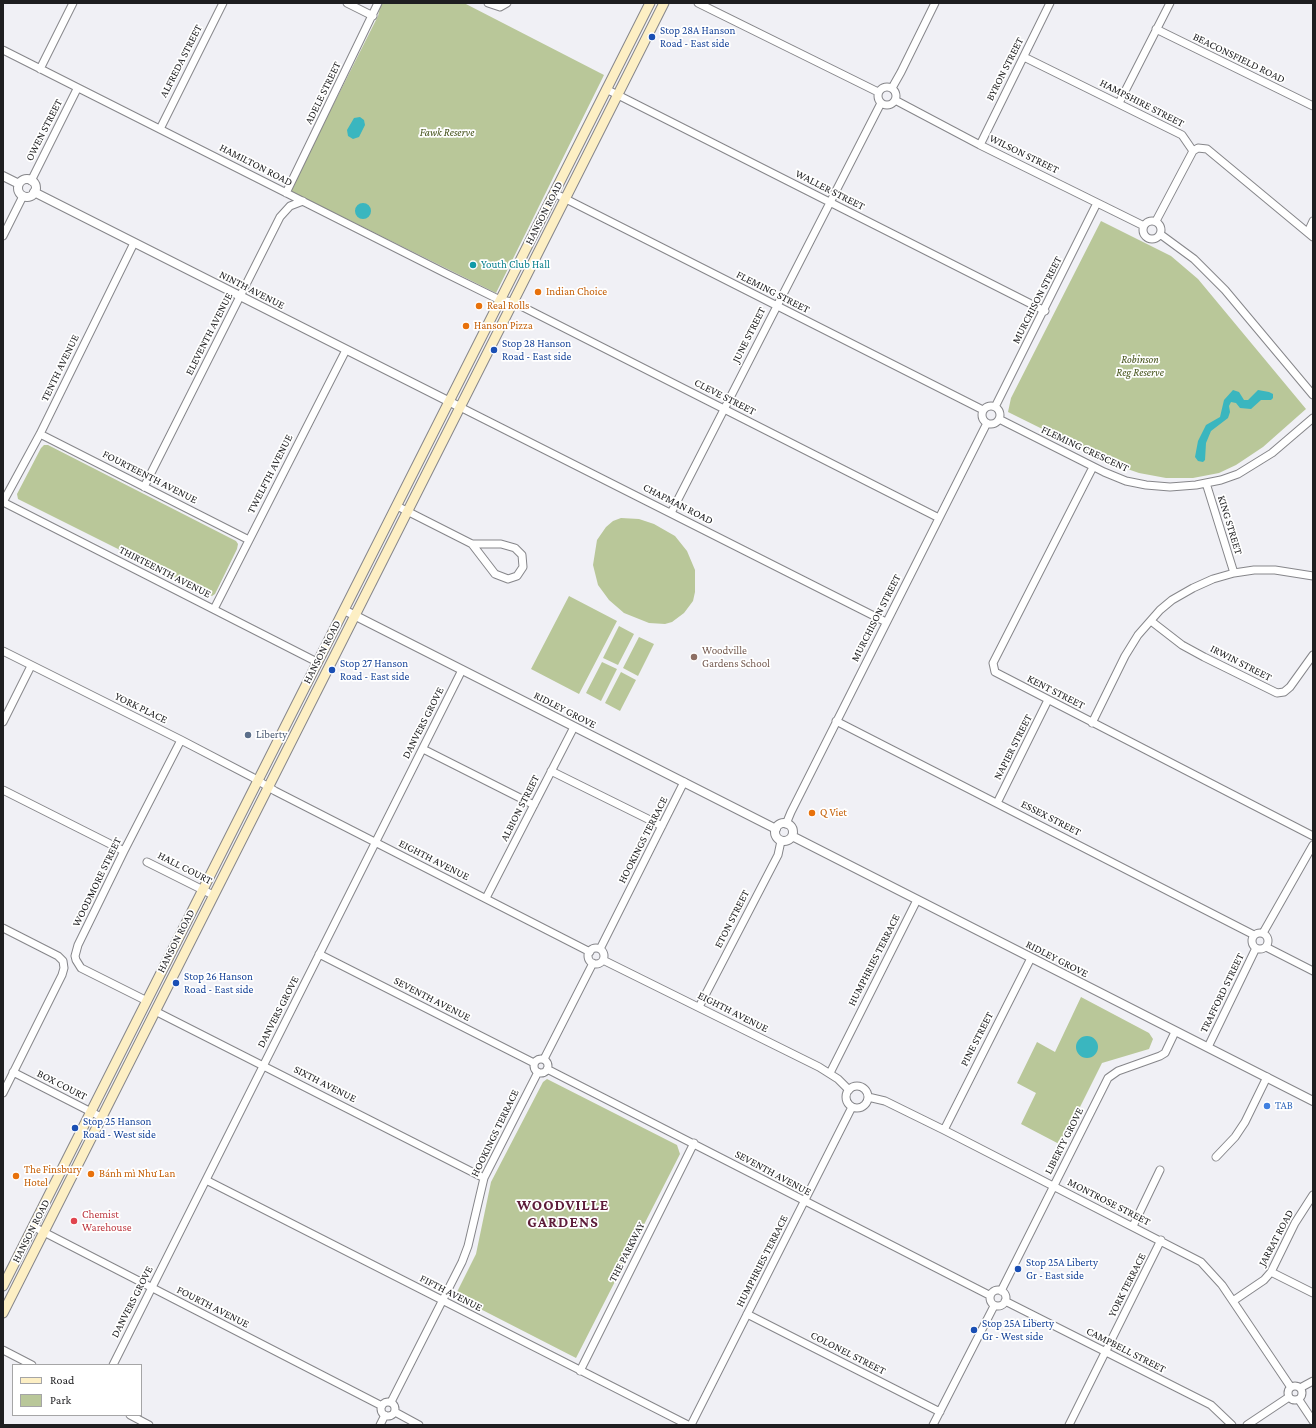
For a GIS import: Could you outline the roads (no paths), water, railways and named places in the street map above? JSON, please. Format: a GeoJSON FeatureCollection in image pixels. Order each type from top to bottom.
{"type":"FeatureCollection","features":[{"type":"Feature","properties":{"kind":"main road","name":"HANSON ROAD"},"geometry":{"type":"LineString","coordinates":[[3,1286],[650,3]]}},
{"type":"Feature","properties":{"kind":"main road","name":"HANSON ROAD"},"geometry":{"type":"LineString","coordinates":[[3,1313],[664,3]]}},
{"type":"Feature","properties":{"kind":"main road"},"geometry":{"type":"LineString","coordinates":[[317,662],[322,667],[325,674]]}},
{"type":"Feature","properties":{"kind":"main road"},"geometry":{"type":"LineString","coordinates":[[148,1001],[155,1011]]}},
{"type":"Feature","properties":{"kind":"street"},"geometry":{"type":"LineString","coordinates":[[40,69],[73,3]]}},
{"type":"Feature","properties":{"kind":"street","name":"ALFREDA STREET"},"geometry":{"type":"LineString","coordinates":[[160,130],[223,3]]}},
{"type":"Feature","properties":{"kind":"street"},"geometry":{"type":"LineString","coordinates":[[347,3],[373,16]]}},
{"type":"Feature","properties":{"kind":"street","name":"ADELE STREET"},"geometry":{"type":"LineString","coordinates":[[286,193],[378,3]]}},
{"type":"Feature","properties":{"kind":"street"},"geometry":{"type":"LineString","coordinates":[[488,3],[496,7],[506,4]]}},
{"type":"Feature","properties":{"kind":"street"},"geometry":{"type":"LineString","coordinates":[[698,3],[878,92]]}},
{"type":"Feature","properties":{"kind":"street"},"geometry":{"type":"LineString","coordinates":[[892,88],[902,72],[936,3]]}},
{"type":"Feature","properties":{"kind":"street","name":"BYRON STREET"},"geometry":{"type":"LineString","coordinates":[[980,145],[1050,3]]}},
{"type":"Feature","properties":{"kind":"street"},"geometry":{"type":"LineString","coordinates":[[1119,103],[1170,3]]}},
{"type":"Feature","properties":{"kind":"street","name":"BEACONSFIELD ROAD"},"geometry":{"type":"LineString","coordinates":[[1156,29],[1313,106]]}},
{"type":"Feature","properties":{"kind":"street","name":"HAMILTON ROAD"},"geometry":{"type":"LineString","coordinates":[[3,50],[500,300]]}},
{"type":"Feature","properties":{"kind":"street","name":"HAMPSHIRE STREET"},"geometry":{"type":"LineString","coordinates":[[1024,57],[1182,135],[1193,151]]}},
{"type":"Feature","properties":{"kind":"street","name":"OWEN STREET"},"geometry":{"type":"LineString","coordinates":[[31,181],[77,88]]}},
{"type":"Feature","properties":{"kind":"street"},"geometry":{"type":"LineString","coordinates":[[882,88],[892,88],[896,93],[895,100],[890,104],[881,103],[878,98],[878,92],[882,88]]}},
{"type":"Feature","properties":{"kind":"street","name":"WALLER STREET"},"geometry":{"type":"LineString","coordinates":[[606,89],[1045,311]]}},
{"type":"Feature","properties":{"kind":"street","name":"WILSON STREET"},"geometry":{"type":"LineString","coordinates":[[895,100],[980,145],[1144,226]]}},
{"type":"Feature","properties":{"kind":"street","name":"JUNE STREET"},"geometry":{"type":"LineString","coordinates":[[671,513],[881,103]]}},
{"type":"Feature","properties":{"kind":"street"},"geometry":{"type":"LineString","coordinates":[[1156,221],[1193,151],[1203,148],[1211,152],[1310,234],[1313,222]]}},
{"type":"Feature","properties":{"kind":"street"},"geometry":{"type":"LineString","coordinates":[[3,176],[19,184]]}},
{"type":"Feature","properties":{"kind":"street"},"geometry":{"type":"LineString","coordinates":[[23,180],[31,181],[35,187],[34,192],[31,196],[23,196],[19,192],[19,184],[23,180]]}},
{"type":"Feature","properties":{"kind":"street","name":"NINTH AVENUE"},"geometry":{"type":"LineString","coordinates":[[34,192],[460,407]]}},
{"type":"Feature","properties":{"kind":"street","name":"FLEMING STREET"},"geometry":{"type":"LineString","coordinates":[[554,193],[983,410]]}},
{"type":"Feature","properties":{"kind":"street"},"geometry":{"type":"LineString","coordinates":[[3,236],[23,196]]}},
{"type":"Feature","properties":{"kind":"street","name":"ELEVENTH AVENUE"},"geometry":{"type":"LineString","coordinates":[[144,487],[280,217],[290,206],[303,201]]}},
{"type":"Feature","properties":{"kind":"street","name":"MURCHISON STREET"},"geometry":{"type":"LineString","coordinates":[[995,406],[1045,311],[1097,203]]}},
{"type":"Feature","properties":{"kind":"street"},"geometry":{"type":"LineString","coordinates":[[1156,221],[1161,227],[1160,234],[1155,238],[1147,237],[1143,232],[1144,226],[1148,222],[1156,221]]}},
{"type":"Feature","properties":{"kind":"street"},"geometry":{"type":"LineString","coordinates":[[1160,234],[1194,259],[1225,290],[1313,395]]}},
{"type":"Feature","properties":{"kind":"street","name":"TENTH AVENUE"},"geometry":{"type":"LineString","coordinates":[[3,502],[40,434],[134,243]]}},
{"type":"Feature","properties":{"kind":"street","name":"CLEVE STREET"},"geometry":{"type":"LineString","coordinates":[[500,300],[513,302],[939,518]]}},
{"type":"Feature","properties":{"kind":"street","name":"TWELFTH AVENUE"},"geometry":{"type":"LineString","coordinates":[[214,609],[346,350]]}},
{"type":"Feature","properties":{"kind":"street"},"geometry":{"type":"LineString","coordinates":[[995,406],[1000,412],[999,419],[994,424],[987,423],[982,417],[983,410],[986,407],[995,406]]}},
{"type":"Feature","properties":{"kind":"street","name":"CHAPMAN ROAD"},"geometry":{"type":"LineString","coordinates":[[460,407],[886,622]]}},
{"type":"Feature","properties":{"kind":"street","name":"FLEMING CRESCENT"},"geometry":{"type":"LineString","coordinates":[[999,419],[1093,467],[1126,481],[1146,485],[1170,487],[1206,483],[1226,478],[1255,465],[1313,418]]}},
{"type":"Feature","properties":{"kind":"street","name":"MURCHISON STREET"},"geometry":{"type":"LineString","coordinates":[[786,824],[790,812],[987,423]]}},
{"type":"Feature","properties":{"kind":"street","name":"FOURTEENTH AVENUE"},"geometry":{"type":"LineString","coordinates":[[40,434],[249,540]]}},
{"type":"Feature","properties":{"kind":"street","name":"KENT STREET"},"geometry":{"type":"LineString","coordinates":[[1093,467],[993,663],[995,672],[1004,678],[1313,836]]}},
{"type":"Feature","properties":{"kind":"street","name":"KING STREET"},"geometry":{"type":"LineString","coordinates":[[1206,483],[1234,573]]}},
{"type":"Feature","properties":{"kind":"street","name":"THIRTEENTH AVENUE"},"geometry":{"type":"LineString","coordinates":[[3,502],[317,662]]}},
{"type":"Feature","properties":{"kind":"street"},"geometry":{"type":"LineString","coordinates":[[396,506],[472,544],[496,574],[508,579],[513,578],[517,576],[523,567],[522,556],[515,548],[501,544],[472,544]]}},
{"type":"Feature","properties":{"kind":"street"},"geometry":{"type":"LineString","coordinates":[[1092,723],[1125,656],[1138,636],[1150,621],[1172,600],[1192,588],[1213,579],[1234,573],[1254,570],[1275,570],[1313,576]]}},
{"type":"Feature","properties":{"kind":"street","name":"RIDLEY GROVE"},"geometry":{"type":"LineString","coordinates":[[344,610],[776,829]]}},
{"type":"Feature","properties":{"kind":"street","name":"IRWIN STREET"},"geometry":{"type":"LineString","coordinates":[[1150,621],[1182,644],[1204,657],[1277,693],[1284,692],[1290,687],[1313,655]]}},
{"type":"Feature","properties":{"kind":"street","name":"YORK PLACE"},"geometry":{"type":"LineString","coordinates":[[3,651],[181,740],[268,787]]}},
{"type":"Feature","properties":{"kind":"street"},"geometry":{"type":"LineString","coordinates":[[3,722],[31,666]]}},
{"type":"Feature","properties":{"kind":"street","name":"DANVERS GROVE"},"geometry":{"type":"LineString","coordinates":[[114,1364],[462,670]]}},
{"type":"Feature","properties":{"kind":"street","name":"NAPIER STREET"},"geometry":{"type":"LineString","coordinates":[[997,803],[1048,700]]}},
{"type":"Feature","properties":{"kind":"street","name":"ESSEX STREET"},"geometry":{"type":"LineString","coordinates":[[836,721],[1254,934]]}},
{"type":"Feature","properties":{"kind":"street","name":"ALBION STREET"},"geometry":{"type":"LineString","coordinates":[[486,898],[574,727]]}},
{"type":"Feature","properties":{"kind":"street","name":"WOODMORE STREET"},"geometry":{"type":"LineString","coordinates":[[148,1001],[81,968],[76,960],[78,945],[181,740]]}},
{"type":"Feature","properties":{"kind":"street"},"geometry":{"type":"LineString","coordinates":[[422,749],[534,805]]}},
{"type":"Feature","properties":{"kind":"street"},"geometry":{"type":"LineString","coordinates":[[551,771],[662,826]]}},
{"type":"Feature","properties":{"kind":"street","name":"HOOKINGS TERRACE"},"geometry":{"type":"LineString","coordinates":[[600,949],[684,782]]}},
{"type":"Feature","properties":{"kind":"street","name":"EIGHTH AVENUE"},"geometry":{"type":"LineString","coordinates":[[268,787],[590,952]]}},
{"type":"Feature","properties":{"kind":"street"},"geometry":{"type":"LineString","coordinates":[[3,790],[124,851]]}},
{"type":"Feature","properties":{"kind":"street"},"geometry":{"type":"LineString","coordinates":[[786,824],[792,829],[792,836],[789,840],[781,841],[775,834],[776,829],[778,826],[786,824]]}},
{"type":"Feature","properties":{"kind":"street","name":"RIDLEY GROVE"},"geometry":{"type":"LineString","coordinates":[[792,836],[1313,1101]]}},
{"type":"Feature","properties":{"kind":"street","name":"ETON STREET"},"geometry":{"type":"LineString","coordinates":[[699,1007],[778,855],[781,841]]}},
{"type":"Feature","properties":{"kind":"street"},"geometry":{"type":"LineString","coordinates":[[1264,933],[1313,845]]}},
{"type":"Feature","properties":{"kind":"street","name":"HALL COURT"},"geometry":{"type":"LineString","coordinates":[[147,862],[213,895]]}},
{"type":"Feature","properties":{"kind":"street","name":"HUMPHRIES TERRACE"},"geometry":{"type":"LineString","coordinates":[[830,1073],[917,900]]}},
{"type":"Feature","properties":{"kind":"street"},"geometry":{"type":"LineString","coordinates":[[3,928],[58,956],[63,961],[62,975],[3,1093]]}},
{"type":"Feature","properties":{"kind":"street"},"geometry":{"type":"LineString","coordinates":[[1264,933],[1254,934],[1252,942],[1256,948],[1261,949],[1266,947],[1313,971]]}},
{"type":"Feature","properties":{"kind":"street"},"geometry":{"type":"LineString","coordinates":[[1264,933],[1268,938],[1266,947]]}},
{"type":"Feature","properties":{"kind":"street","name":"TRAFFORD STREET"},"geometry":{"type":"LineString","coordinates":[[1208,1047],[1256,948]]}},
{"type":"Feature","properties":{"kind":"street"},"geometry":{"type":"LineString","coordinates":[[592,949],[600,949],[604,956],[603,960],[596,964],[593,963],[589,956],[590,952],[592,949]]}},
{"type":"Feature","properties":{"kind":"street","name":"SEVENTH AVENUE"},"geometry":{"type":"LineString","coordinates":[[319,954],[534,1062]]}},
{"type":"Feature","properties":{"kind":"street","name":"PINE STREET"},"geometry":{"type":"LineString","coordinates":[[944,1130],[1030,958]]}},
{"type":"Feature","properties":{"kind":"street","name":"EIGHTH AVENUE"},"geometry":{"type":"LineString","coordinates":[[603,960],[830,1073],[849,1090]]}},
{"type":"Feature","properties":{"kind":"street"},"geometry":{"type":"LineString","coordinates":[[544,1060],[593,963]]}},
{"type":"Feature","properties":{"kind":"street","name":"SIXTH AVENUE"},"geometry":{"type":"LineString","coordinates":[[155,1011],[484,1178]]}},
{"type":"Feature","properties":{"kind":"street","name":"LIBERTY GROVE"},"geometry":{"type":"LineString","coordinates":[[1001,1291],[1108,1078],[1122,1069],[1160,1056],[1164,1053],[1176,1032]]}},
{"type":"Feature","properties":{"kind":"street"},"geometry":{"type":"LineString","coordinates":[[538,1059],[544,1060],[547,1063],[547,1069],[544,1072],[538,1072],[534,1067],[534,1062],[538,1059]]}},
{"type":"Feature","properties":{"kind":"street","name":"SEVENTH AVENUE"},"geometry":{"type":"LineString","coordinates":[[547,1069],[694,1143],[804,1202],[989,1295]]}},
{"type":"Feature","properties":{"kind":"street","name":"BOX COURT"},"geometry":{"type":"LineString","coordinates":[[13,1072],[101,1117]]}},
{"type":"Feature","properties":{"kind":"street","name":"HOOKINGS TERRACE"},"geometry":{"type":"LineString","coordinates":[[391,1402],[466,1254],[484,1178],[538,1072]]}},
{"type":"Feature","properties":{"kind":"street"},"geometry":{"type":"LineString","coordinates":[[1216,1157],[1235,1137],[1245,1122],[1267,1077]]}},
{"type":"Feature","properties":{"kind":"street"},"geometry":{"type":"LineString","coordinates":[[855,1086],[862,1087],[868,1097],[863,1106],[852,1107],[846,1097],[849,1090],[855,1086]]}},
{"type":"Feature","properties":{"kind":"street","name":"MONTROSE STREET"},"geometry":{"type":"LineString","coordinates":[[868,1097],[885,1101],[944,1130],[1161,1240],[1201,1262],[1222,1285],[1290,1386]]}},
{"type":"Feature","properties":{"kind":"street","name":"HUMPHRIES TERRACE"},"geometry":{"type":"LineString","coordinates":[[691,1425],[852,1107]]}},
{"type":"Feature","properties":{"kind":"street","name":"THE PARKWAY"},"geometry":{"type":"LineString","coordinates":[[580,1371],[694,1143]]}},
{"type":"Feature","properties":{"kind":"street"},"geometry":{"type":"LineString","coordinates":[[1133,1226],[1160,1170]]}},
{"type":"Feature","properties":{"kind":"street","name":"FIFTH AVENUE"},"geometry":{"type":"LineString","coordinates":[[206,1180],[688,1425]]}},
{"type":"Feature","properties":{"kind":"street","name":"JARRAT ROAD"},"geometry":{"type":"LineString","coordinates":[[1233,1302],[1264,1280],[1271,1272],[1294,1223],[1313,1195]]}},
{"type":"Feature","properties":{"kind":"street","name":"FOURTH AVENUE"},"geometry":{"type":"LineString","coordinates":[[34,1226],[382,1406]]}},
{"type":"Feature","properties":{"kind":"street","name":"YORK TERRACE"},"geometry":{"type":"LineString","coordinates":[[1069,1425],[1161,1240]]}},
{"type":"Feature","properties":{"kind":"street"},"geometry":{"type":"LineString","coordinates":[[1271,1272],[1313,1293]]}},
{"type":"Feature","properties":{"kind":"street"},"geometry":{"type":"LineString","coordinates":[[997,1290],[1001,1291],[1004,1294],[1006,1301],[999,1306],[994,1306],[989,1298],[989,1295],[997,1290]]}},
{"type":"Feature","properties":{"kind":"street","name":"CAMPBELL STREET"},"geometry":{"type":"LineString","coordinates":[[1006,1301],[1211,1405],[1232,1425]]}},
{"type":"Feature","properties":{"kind":"street"},"geometry":{"type":"LineString","coordinates":[[933,1425],[994,1306]]}},
{"type":"Feature","properties":{"kind":"street","name":"COLONEL STREET"},"geometry":{"type":"LineString","coordinates":[[747,1314],[940,1412]]}},
{"type":"Feature","properties":{"kind":"street"},"geometry":{"type":"LineString","coordinates":[[3,1350],[30,1364]]}},
{"type":"Feature","properties":{"kind":"street"},"geometry":{"type":"LineString","coordinates":[[1300,1388],[1313,1381]]}},
{"type":"Feature","properties":{"kind":"street"},"geometry":{"type":"LineString","coordinates":[[1299,1400],[1295,1401],[1289,1397],[1287,1393],[1290,1386],[1294,1385],[1300,1388]]}},
{"type":"Feature","properties":{"kind":"street"},"geometry":{"type":"LineString","coordinates":[[1299,1400],[1301,1396],[1300,1388]]}},
{"type":"Feature","properties":{"kind":"street"},"geometry":{"type":"LineString","coordinates":[[1247,1425],[1289,1397]]}},
{"type":"Feature","properties":{"kind":"street"},"geometry":{"type":"LineString","coordinates":[[1299,1400],[1313,1421]]}},
{"type":"Feature","properties":{"kind":"street"},"geometry":{"type":"LineString","coordinates":[[385,1415],[381,1409],[387,1402],[391,1402],[395,1406],[395,1412]]}},
{"type":"Feature","properties":{"kind":"street"},"geometry":{"type":"LineString","coordinates":[[385,1415],[390,1416],[395,1412]]}},
{"type":"Feature","properties":{"kind":"street"},"geometry":{"type":"LineString","coordinates":[[395,1412],[419,1425]]}},
{"type":"Feature","properties":{"kind":"street"},"geometry":{"type":"LineString","coordinates":[[380,1425],[385,1415]]}},
{"type":"Feature","properties":{"kind":"street"},"geometry":{"type":"LineString","coordinates":[[132,1416],[150,1425]]}},
{"type":"Feature","properties":{"kind":"water"},"geometry":{"type":"Polygon","coordinates":[[[360,117],[364,120],[365,125],[359,137],[353,139],[348,136],[347,130],[354,118],[360,117]]]}},
{"type":"Feature","properties":{"kind":"water"},"geometry":{"type":"Polygon","coordinates":[[[363,203],[369,205],[371,211],[369,217],[363,219],[357,217],[355,211],[357,205],[363,203]]]}},
{"type":"Feature","properties":{"kind":"water"},"geometry":{"type":"Polygon","coordinates":[[[1233,390],[1239,392],[1244,400],[1248,400],[1258,390],[1273,394],[1273,398],[1271,400],[1261,400],[1251,409],[1240,408],[1236,403],[1231,402],[1229,406],[1230,412],[1228,418],[1211,431],[1206,443],[1205,460],[1203,462],[1198,461],[1195,457],[1198,441],[1206,425],[1220,417],[1224,400],[1233,390]]]}},
{"type":"Feature","properties":{"kind":"water"},"geometry":{"type":"Polygon","coordinates":[[[1087,1036],[1095,1039],[1098,1047],[1095,1055],[1087,1058],[1079,1055],[1076,1047],[1079,1039],[1087,1036]]]}},
{"type":"Feature","properties":{"kind":"place","name":"Stop 28A Hanson Road - East side"},"geometry":{"type":"Point","coordinates":[652,37]}},
{"type":"Feature","properties":{"kind":"place","name":"Youth Club Hall"},"geometry":{"type":"Point","coordinates":[473,265]}},
{"type":"Feature","properties":{"kind":"place","name":"Indian Choice"},"geometry":{"type":"Point","coordinates":[538,292]}},
{"type":"Feature","properties":{"kind":"place","name":"Real Rolls"},"geometry":{"type":"Point","coordinates":[479,306]}},
{"type":"Feature","properties":{"kind":"place","name":"Hanson Pizza"},"geometry":{"type":"Point","coordinates":[466,326]}},
{"type":"Feature","properties":{"kind":"place","name":"Stop 28 Hanson Road - East side"},"geometry":{"type":"Point","coordinates":[494,350]}},
{"type":"Feature","properties":{"kind":"place","name":"Woodville Gardens School"},"geometry":{"type":"Point","coordinates":[694,657]}},
{"type":"Feature","properties":{"kind":"place","name":"Stop 27 Hanson Road - East side"},"geometry":{"type":"Point","coordinates":[332,670]}},
{"type":"Feature","properties":{"kind":"place","name":"Liberty"},"geometry":{"type":"Point","coordinates":[248,735]}},
{"type":"Feature","properties":{"kind":"place","name":"Q Viet"},"geometry":{"type":"Point","coordinates":[812,813]}},
{"type":"Feature","properties":{"kind":"place","name":"Stop 26 Hanson Road - East side"},"geometry":{"type":"Point","coordinates":[176,983]}},
{"type":"Feature","properties":{"kind":"place","name":"TAB"},"geometry":{"type":"Point","coordinates":[1267,1106]}},
{"type":"Feature","properties":{"kind":"place","name":"Stop 25 Hanson Road - West side"},"geometry":{"type":"Point","coordinates":[75,1128]}},
{"type":"Feature","properties":{"kind":"place","name":"Bánh mì Như Lan"},"geometry":{"type":"Point","coordinates":[91,1174]}},
{"type":"Feature","properties":{"kind":"place","name":"The Finsbury Hotel"},"geometry":{"type":"Point","coordinates":[16,1176]}},
{"type":"Feature","properties":{"kind":"place","name":"Chemist Warehouse"},"geometry":{"type":"Point","coordinates":[74,1221]}},
{"type":"Feature","properties":{"kind":"place","name":"Stop 25A Liberty Gr - East side"},"geometry":{"type":"Point","coordinates":[1018,1269]}},
{"type":"Feature","properties":{"kind":"place","name":"Stop 25A Liberty Gr - West side"},"geometry":{"type":"Point","coordinates":[974,1330]}},
{"type":"Feature","properties":{"kind":"district","name":"WOODVILLE GARDENS"},"geometry":{"type":"Point","coordinates":[563,1214]}},
{"type":"Feature","properties":{"kind":"park label","name":"Fawk Reserve"},"geometry":{"type":"Point","coordinates":[447,133]}},
{"type":"Feature","properties":{"kind":"park label","name":"Robinson Reg Reserve"},"geometry":{"type":"Point","coordinates":[1140,366]}}]}
